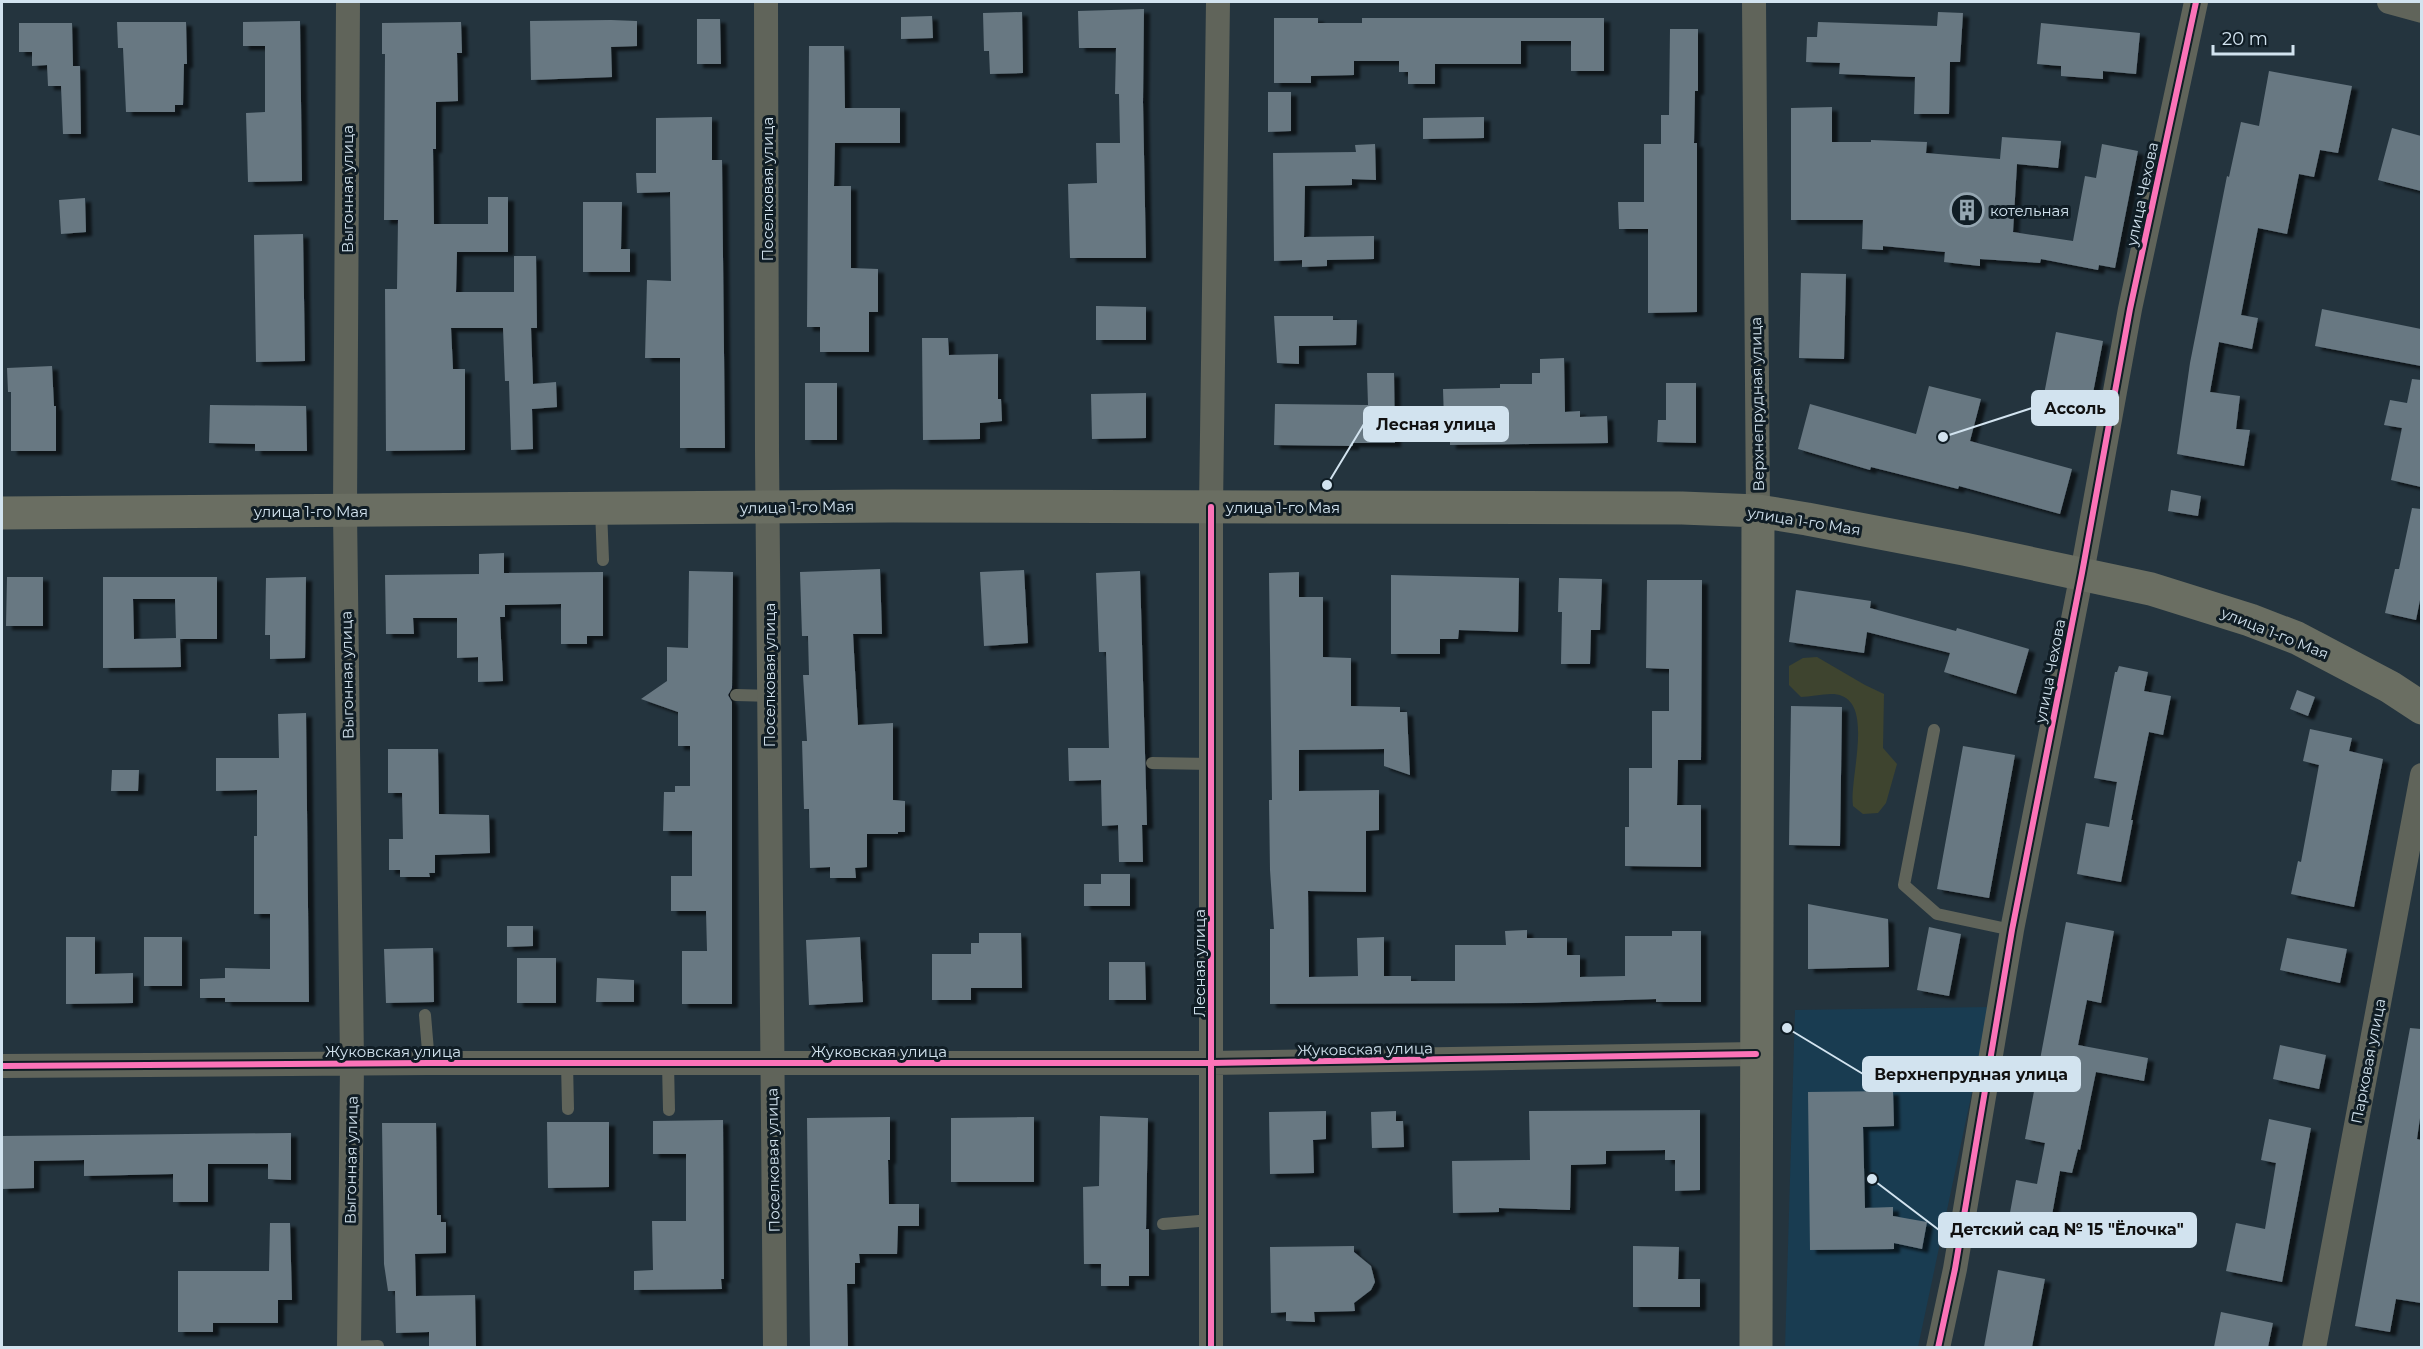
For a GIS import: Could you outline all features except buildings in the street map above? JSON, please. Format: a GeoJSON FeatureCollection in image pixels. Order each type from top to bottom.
{"type":"FeatureCollection","features":[{"type":"Feature","properties":{"kind":"main road","name":"улица 1-го Мая"},"geometry":{"type":"LineString","coordinates":[[2,513],[768,507],[1682,508],[1758,511],[2082,573],[2196,602],[2287,635],[2351,666],[2421,708]]}},
{"type":"Feature","properties":{"kind":"main road","name":"Верхнепрудная улица"},"geometry":{"type":"LineString","coordinates":[[1755,1347],[1758,511]]}},
{"type":"Feature","properties":{"kind":"street","name":"Выгонная улица"},"geometry":{"type":"LineString","coordinates":[[348,2],[345,511],[352,1064],[349,1347]]}},
{"type":"Feature","properties":{"kind":"street","name":"Поселковая улица"},"geometry":{"type":"LineString","coordinates":[[766,2],[775,1347]]}},
{"type":"Feature","properties":{"kind":"street","name":"Лесная улица"},"geometry":{"type":"LineString","coordinates":[[1212,1347],[1211,507],[1218,2]]}},
{"type":"Feature","properties":{"kind":"street","name":"Верхнепрудная улица"},"geometry":{"type":"LineString","coordinates":[[1754,2],[1758,511]]}},
{"type":"Feature","properties":{"kind":"street","name":"улица Чехова"},"geometry":{"type":"LineString","coordinates":[[1938,1347],[1957,1258],[2012,930],[2082,573],[2130,309],[2196,2]]}},
{"type":"Feature","properties":{"kind":"street"},"geometry":{"type":"LineString","coordinates":[[2389,2],[2421,11]]}},
{"type":"Feature","properties":{"kind":"street","name":"Парковая улица"},"geometry":{"type":"LineString","coordinates":[[2314,1347],[2421,776]]}},
{"type":"Feature","properties":{"kind":"street","name":"Жуковская улица"},"geometry":{"type":"LineString","coordinates":[[2,1066],[772,1062],[1211,1063],[1756,1054]]}},
{"type":"Feature","properties":{"kind":"lane"},"geometry":{"type":"LineString","coordinates":[[601,509],[603,560]]}},
{"type":"Feature","properties":{"kind":"lane"},"geometry":{"type":"LineString","coordinates":[[736,695],[769,696]]}},
{"type":"Feature","properties":{"kind":"lane"},"geometry":{"type":"LineString","coordinates":[[1934,730],[1904,885],[1937,914],[2012,930]]}},
{"type":"Feature","properties":{"kind":"lane"},"geometry":{"type":"LineString","coordinates":[[1152,763],[1211,764]]}},
{"type":"Feature","properties":{"kind":"lane"},"geometry":{"type":"LineString","coordinates":[[425,1015],[429,1063]]}},
{"type":"Feature","properties":{"kind":"lane"},"geometry":{"type":"LineString","coordinates":[[567,1063],[568,1109]]}},
{"type":"Feature","properties":{"kind":"lane"},"geometry":{"type":"LineString","coordinates":[[668,1063],[669,1110]]}},
{"type":"Feature","properties":{"kind":"lane"},"geometry":{"type":"LineString","coordinates":[[1163,1224],[1211,1220]]}},
{"type":"Feature","properties":{"kind":"lane"},"geometry":{"type":"LineString","coordinates":[[349,1347],[378,1346]]}},
{"type":"Feature","properties":{"kind":"shaded area"},"geometry":{"type":"Polygon","coordinates":[[[1990,1007],[1918,1347],[1785,1348],[1795,1010],[1990,1007]]]}},
{"type":"Feature","properties":{"kind":"green space"},"geometry":{"type":"Polygon","coordinates":[[[1817,657],[1884,694],[1883,748],[1897,764],[1886,803],[1878,813],[1863,814],[1853,806],[1858,729],[1851,703],[1838,695],[1801,697],[1789,685],[1789,666],[1803,658],[1817,657]]]}},
{"type":"Feature","properties":{"kind":"cycle path"},"geometry":{"type":"LineString","coordinates":[[1938,1348],[1955,1269],[2012,930],[2082,573],[2130,309],[2196,2]]}},
{"type":"Feature","properties":{"kind":"cycle path"},"geometry":{"type":"LineString","coordinates":[[1211,507],[1211,1348]]}},
{"type":"Feature","properties":{"kind":"cycle path"},"geometry":{"type":"LineString","coordinates":[[2,1066],[429,1063],[1211,1063],[1756,1054]]}},
{"type":"Feature","properties":{"kind":"place","name":"котельная"},"geometry":{"type":"Point","coordinates":[1967,210]}},
{"type":"Feature","properties":{"kind":"place","name":"Ассоль"},"geometry":{"type":"Point","coordinates":[1943,437]}},
{"type":"Feature","properties":{"kind":"place","name":"Лесная улица"},"geometry":{"type":"Point","coordinates":[1327,485]}},
{"type":"Feature","properties":{"kind":"place","name":"Верхнепрудная улица"},"geometry":{"type":"Point","coordinates":[1787,1028]}},
{"type":"Feature","properties":{"kind":"place","name":"Детский сад № 15 \"Ёлочка\""},"geometry":{"type":"Point","coordinates":[1872,1179]}}]}
